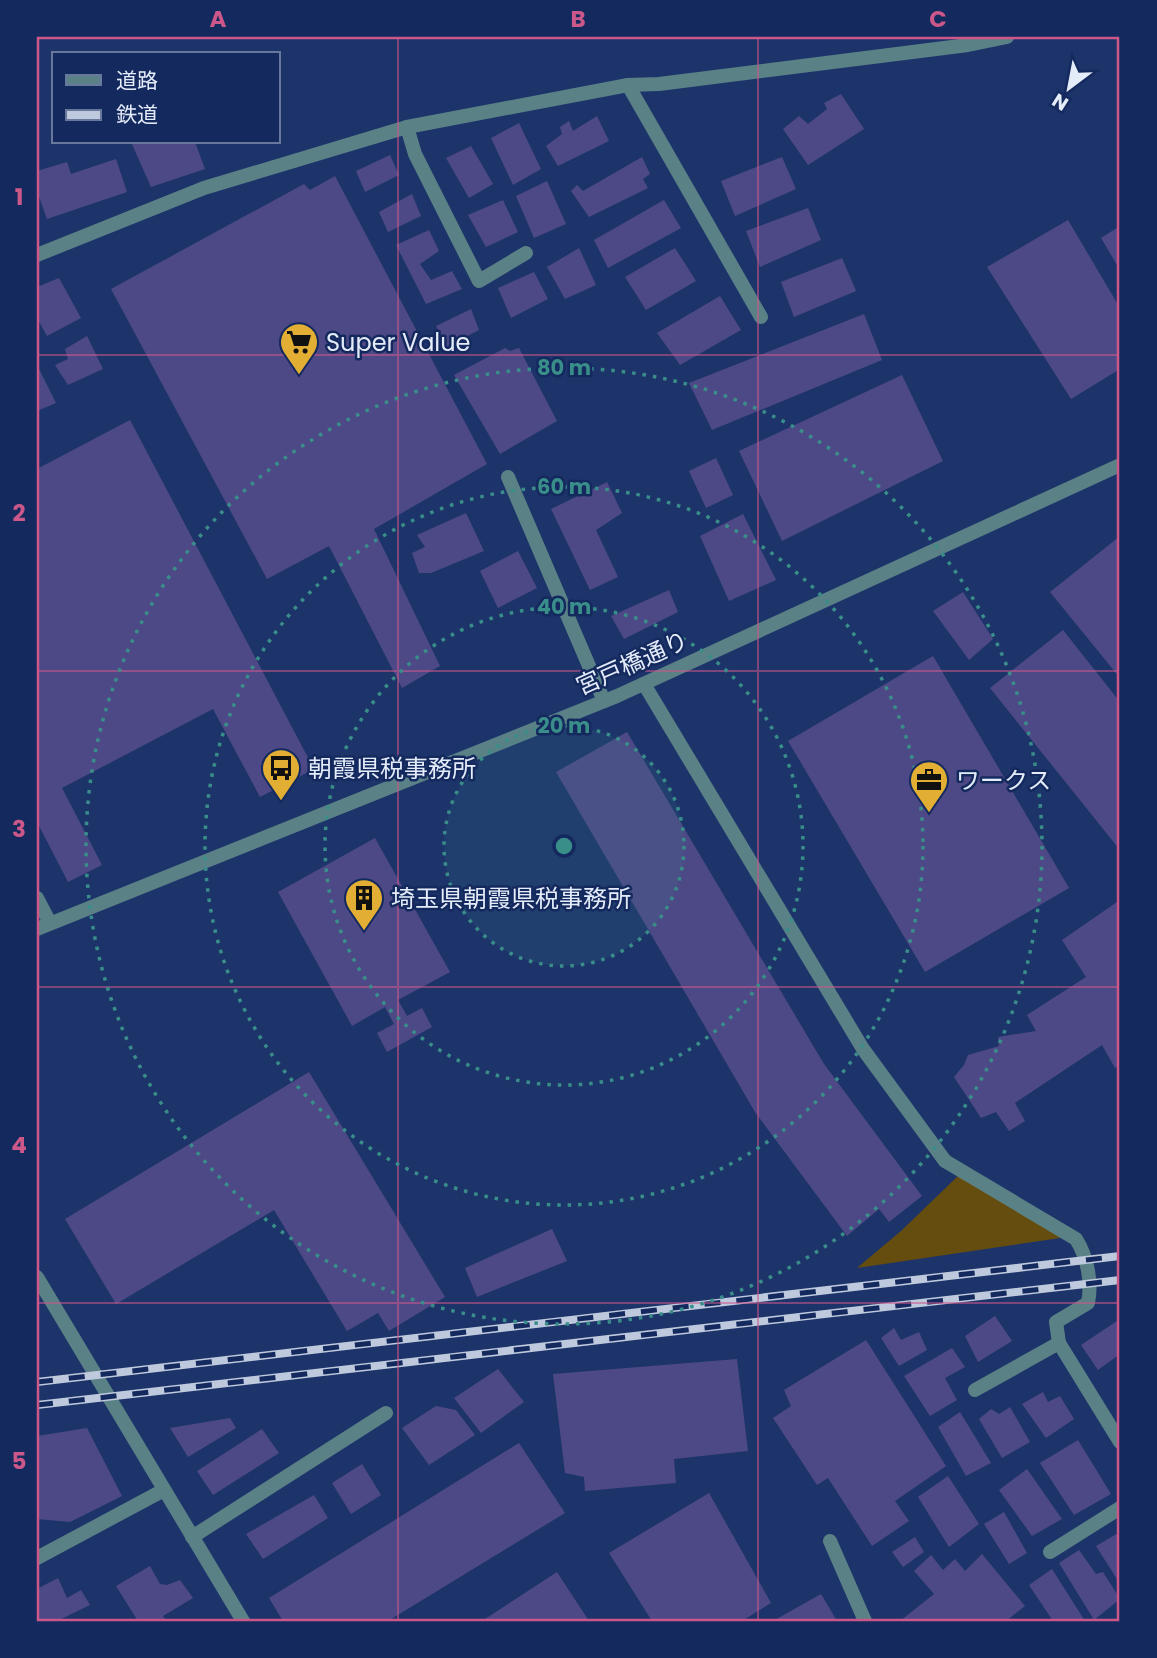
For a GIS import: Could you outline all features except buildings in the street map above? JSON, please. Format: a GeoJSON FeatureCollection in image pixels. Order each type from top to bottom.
{"type":"FeatureCollection","features":[{"type":"Feature","properties":{"kind":"street"},"geometry":{"type":"LineString","coordinates":[[37,255],[204,188],[407,127],[628,85],[659,84],[968,46],[1006,37]]}},
{"type":"Feature","properties":{"kind":"street"},"geometry":{"type":"LineString","coordinates":[[628,85],[761,317]]}},
{"type":"Feature","properties":{"kind":"street"},"geometry":{"type":"LineString","coordinates":[[407,127],[415,154],[479,281],[526,253]]}},
{"type":"Feature","properties":{"kind":"street","name":"宮戸橋通り"},"geometry":{"type":"LineString","coordinates":[[43,926],[644,684],[1120,465]]}},
{"type":"Feature","properties":{"kind":"street"},"geometry":{"type":"LineString","coordinates":[[508,477],[604,701]]}},
{"type":"Feature","properties":{"kind":"street"},"geometry":{"type":"LineString","coordinates":[[644,684],[863,1049],[945,1161],[1076,1239],[1081,1247],[1091,1287],[1088,1303],[1056,1322],[1059,1343],[1120,1442]]}},
{"type":"Feature","properties":{"kind":"street"},"geometry":{"type":"LineString","coordinates":[[37,898],[43,926]]}},
{"type":"Feature","properties":{"kind":"street"},"geometry":{"type":"LineString","coordinates":[[37,1277],[243,1621]]}},
{"type":"Feature","properties":{"kind":"street"},"geometry":{"type":"LineString","coordinates":[[975,1390],[1059,1343]]}},
{"type":"Feature","properties":{"kind":"street"},"geometry":{"type":"LineString","coordinates":[[192,1537],[386,1413]]}},
{"type":"Feature","properties":{"kind":"street"},"geometry":{"type":"LineString","coordinates":[[37,1558],[164,1490]]}},
{"type":"Feature","properties":{"kind":"street"},"geometry":{"type":"LineString","coordinates":[[1050,1552],[1120,1508]]}},
{"type":"Feature","properties":{"kind":"street"},"geometry":{"type":"LineString","coordinates":[[830,1541],[865,1621]]}},
{"type":"Feature","properties":{"kind":"shaded area"},"geometry":{"type":"Polygon","coordinates":[[[959,1175],[1067,1237],[857,1268],[901,1231],[959,1175]]]}},
{"type":"Feature","properties":{"kind":"railway"},"geometry":{"type":"LineString","coordinates":[[37,1382],[1120,1256]]}},
{"type":"Feature","properties":{"kind":"railway"},"geometry":{"type":"LineString","coordinates":[[37,1405],[1120,1280]]}},
{"type":"Feature","properties":{"kind":"place","name":"Super Value"},"geometry":{"type":"Point","coordinates":[299,376]}},
{"type":"Feature","properties":{"kind":"place","name":"朝霞県税事務所"},"geometry":{"type":"Point","coordinates":[281,802]}},
{"type":"Feature","properties":{"kind":"place","name":"ワークス"},"geometry":{"type":"Point","coordinates":[929,814]}},
{"type":"Feature","properties":{"kind":"place","name":"埼玉県朝霞県税事務所"},"geometry":{"type":"Point","coordinates":[364,932]}}]}
